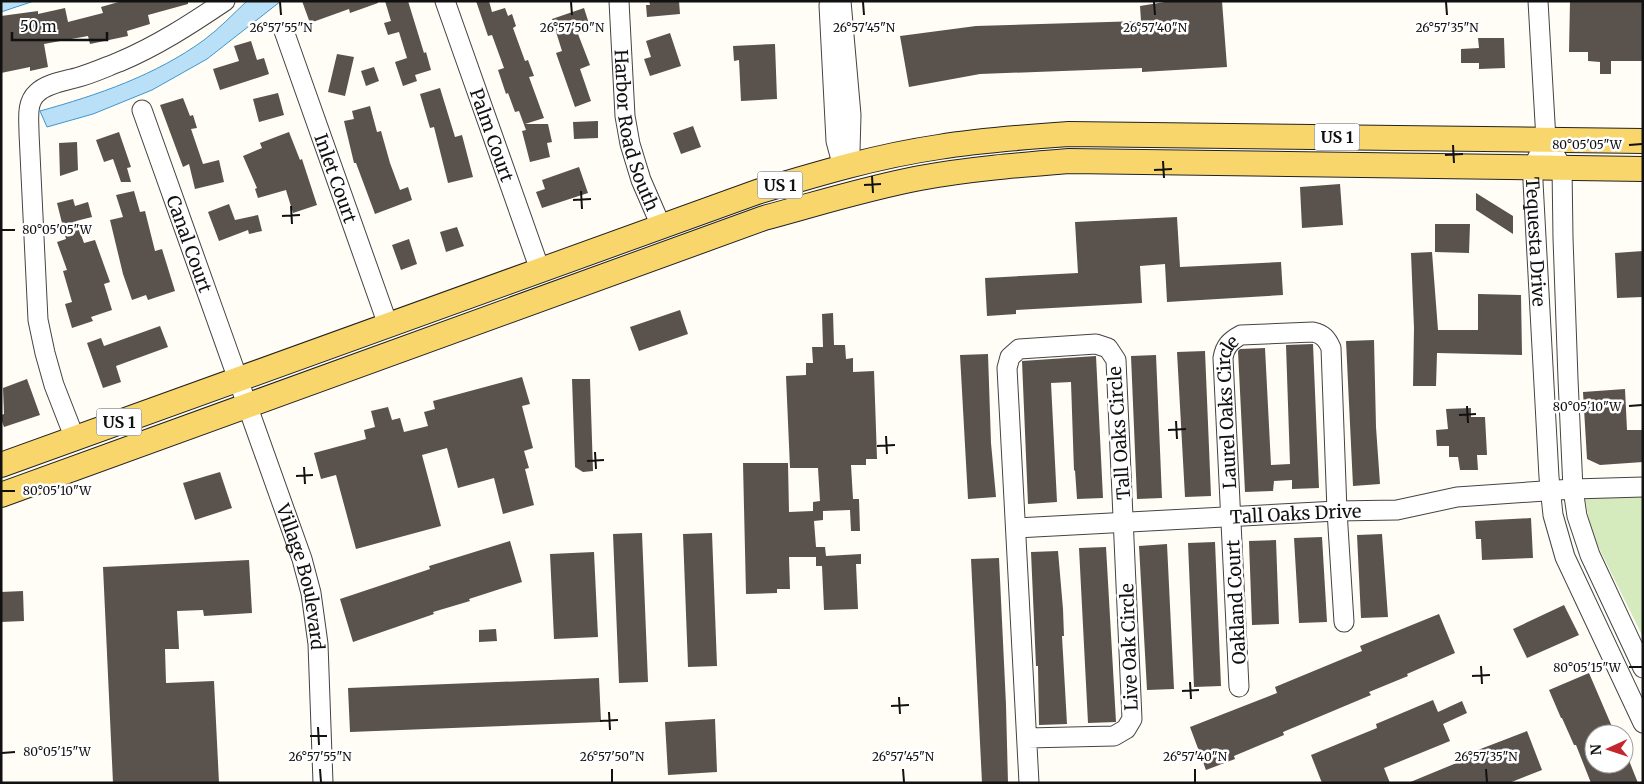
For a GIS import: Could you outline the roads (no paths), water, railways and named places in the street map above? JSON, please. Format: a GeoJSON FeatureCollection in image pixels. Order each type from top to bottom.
{"type":"FeatureCollection","features":[{"type":"Feature","properties":{"kind":"main road","name":"US 1"},"geometry":{"type":"LineString","coordinates":[[1,465],[757,192],[843,166],[902,154],[938,147],[1032,136],[1112,134],[1643,141]]}},
{"type":"Feature","properties":{"kind":"main road"},"geometry":{"type":"LineString","coordinates":[[1069,161],[1082,146],[1112,134]]}},
{"type":"Feature","properties":{"kind":"main road"},"geometry":{"type":"LineString","coordinates":[[878,187],[881,177],[902,154]]}},
{"type":"Feature","properties":{"kind":"main road","name":"US 1"},"geometry":{"type":"LineString","coordinates":[[1,495],[764,218],[816,202],[878,187],[962,172],[1069,161],[1643,169]]}},
{"type":"Feature","properties":{"kind":"main road"},"geometry":{"type":"LineString","coordinates":[[816,202],[840,182],[843,175],[843,166]]}},
{"type":"Feature","properties":{"kind":"main road"},"geometry":{"type":"LineString","coordinates":[[552,295],[564,275],[581,255]]}},
{"type":"Feature","properties":{"kind":"main road"},"geometry":{"type":"LineString","coordinates":[[505,312],[528,290],[536,280],[540,270]]}},
{"type":"Feature","properties":{"kind":"street"},"geometry":{"type":"LineString","coordinates":[[75,439],[52,377],[38,320],[29,110],[31,101],[35,94],[43,88],[120,62],[153,47],[185,29],[225,1]]}},
{"type":"Feature","properties":{"kind":"street","name":"Palm Court"},"geometry":{"type":"LineString","coordinates":[[445,1],[540,270]]}},
{"type":"Feature","properties":{"kind":"street","name":"Harbor Road South"},"geometry":{"type":"LineString","coordinates":[[618,1],[625,116],[630,144],[641,180],[661,226]]}},
{"type":"Feature","properties":{"kind":"street"},"geometry":{"type":"LineString","coordinates":[[831,1],[836,141],[843,166]]}},
{"type":"Feature","properties":{"kind":"street"},"geometry":{"type":"LineString","coordinates":[[841,1],[851,115],[850,150],[843,166]]}},
{"type":"Feature","properties":{"kind":"street"},"geometry":{"type":"LineString","coordinates":[[1538,1],[1546,140]]}},
{"type":"Feature","properties":{"kind":"street","name":"Inlet Court"},"geometry":{"type":"LineString","coordinates":[[284,31],[388,325]]}},
{"type":"Feature","properties":{"kind":"street","name":"Canal Court"},"geometry":{"type":"LineString","coordinates":[[142,110],[238,380]]}},
{"type":"Feature","properties":{"kind":"street","name":"Tequesta Drive"},"geometry":{"type":"LineString","coordinates":[[1546,140],[1533,167],[1550,490],[1553,515],[1565,557],[1643,723]]}},
{"type":"Feature","properties":{"kind":"street","name":"Tequesta Drive"},"geometry":{"type":"LineString","coordinates":[[1546,140],[1562,167],[1565,314],[1573,489],[1577,516],[1590,555],[1643,668]]}},
{"type":"Feature","properties":{"kind":"street","name":"Laurel Oaks Circle"},"geometry":{"type":"LineString","coordinates":[[1232,517],[1223,358],[1224,348],[1241,335],[1313,332],[1327,339],[1331,348],[1337,511]]}},
{"type":"Feature","properties":{"kind":"street","name":"Tall Oaks Circle"},"geometry":{"type":"LineString","coordinates":[[1016,528],[1007,368],[1010,357],[1019,349],[1096,344],[1108,348],[1116,360],[1124,523]]}},
{"type":"Feature","properties":{"kind":"street","name":"Village Boulevard"},"geometry":{"type":"LineString","coordinates":[[238,380],[302,559],[311,592],[318,644],[323,783]]}},
{"type":"Feature","properties":{"kind":"street","name":"Tall Oaks Drive"},"geometry":{"type":"LineString","coordinates":[[1016,528],[1337,511],[1397,510],[1457,497],[1550,490],[1643,487]]}},
{"type":"Feature","properties":{"kind":"street"},"geometry":{"type":"LineString","coordinates":[[1337,511],[1344,622]]}},
{"type":"Feature","properties":{"kind":"street","name":"Oakland Court"},"geometry":{"type":"LineString","coordinates":[[1232,517],[1240,687]]}},
{"type":"Feature","properties":{"kind":"street","name":"Live Oak Circle"},"geometry":{"type":"LineString","coordinates":[[1027,738],[1114,736],[1126,730],[1132,719],[1124,523]]}},
{"type":"Feature","properties":{"kind":"street"},"geometry":{"type":"LineString","coordinates":[[1016,528],[1030,783]]}},
{"type":"Feature","properties":{"kind":"water"},"geometry":{"type":"Polygon","coordinates":[[[1,1],[34,1],[1,12],[1,1]]]}},
{"type":"Feature","properties":{"kind":"water"},"geometry":{"type":"Polygon","coordinates":[[[247,1],[281,1],[207,59],[152,90],[93,114],[47,127],[40,111],[105,91],[166,64],[210,36],[247,1]]]}}]}
